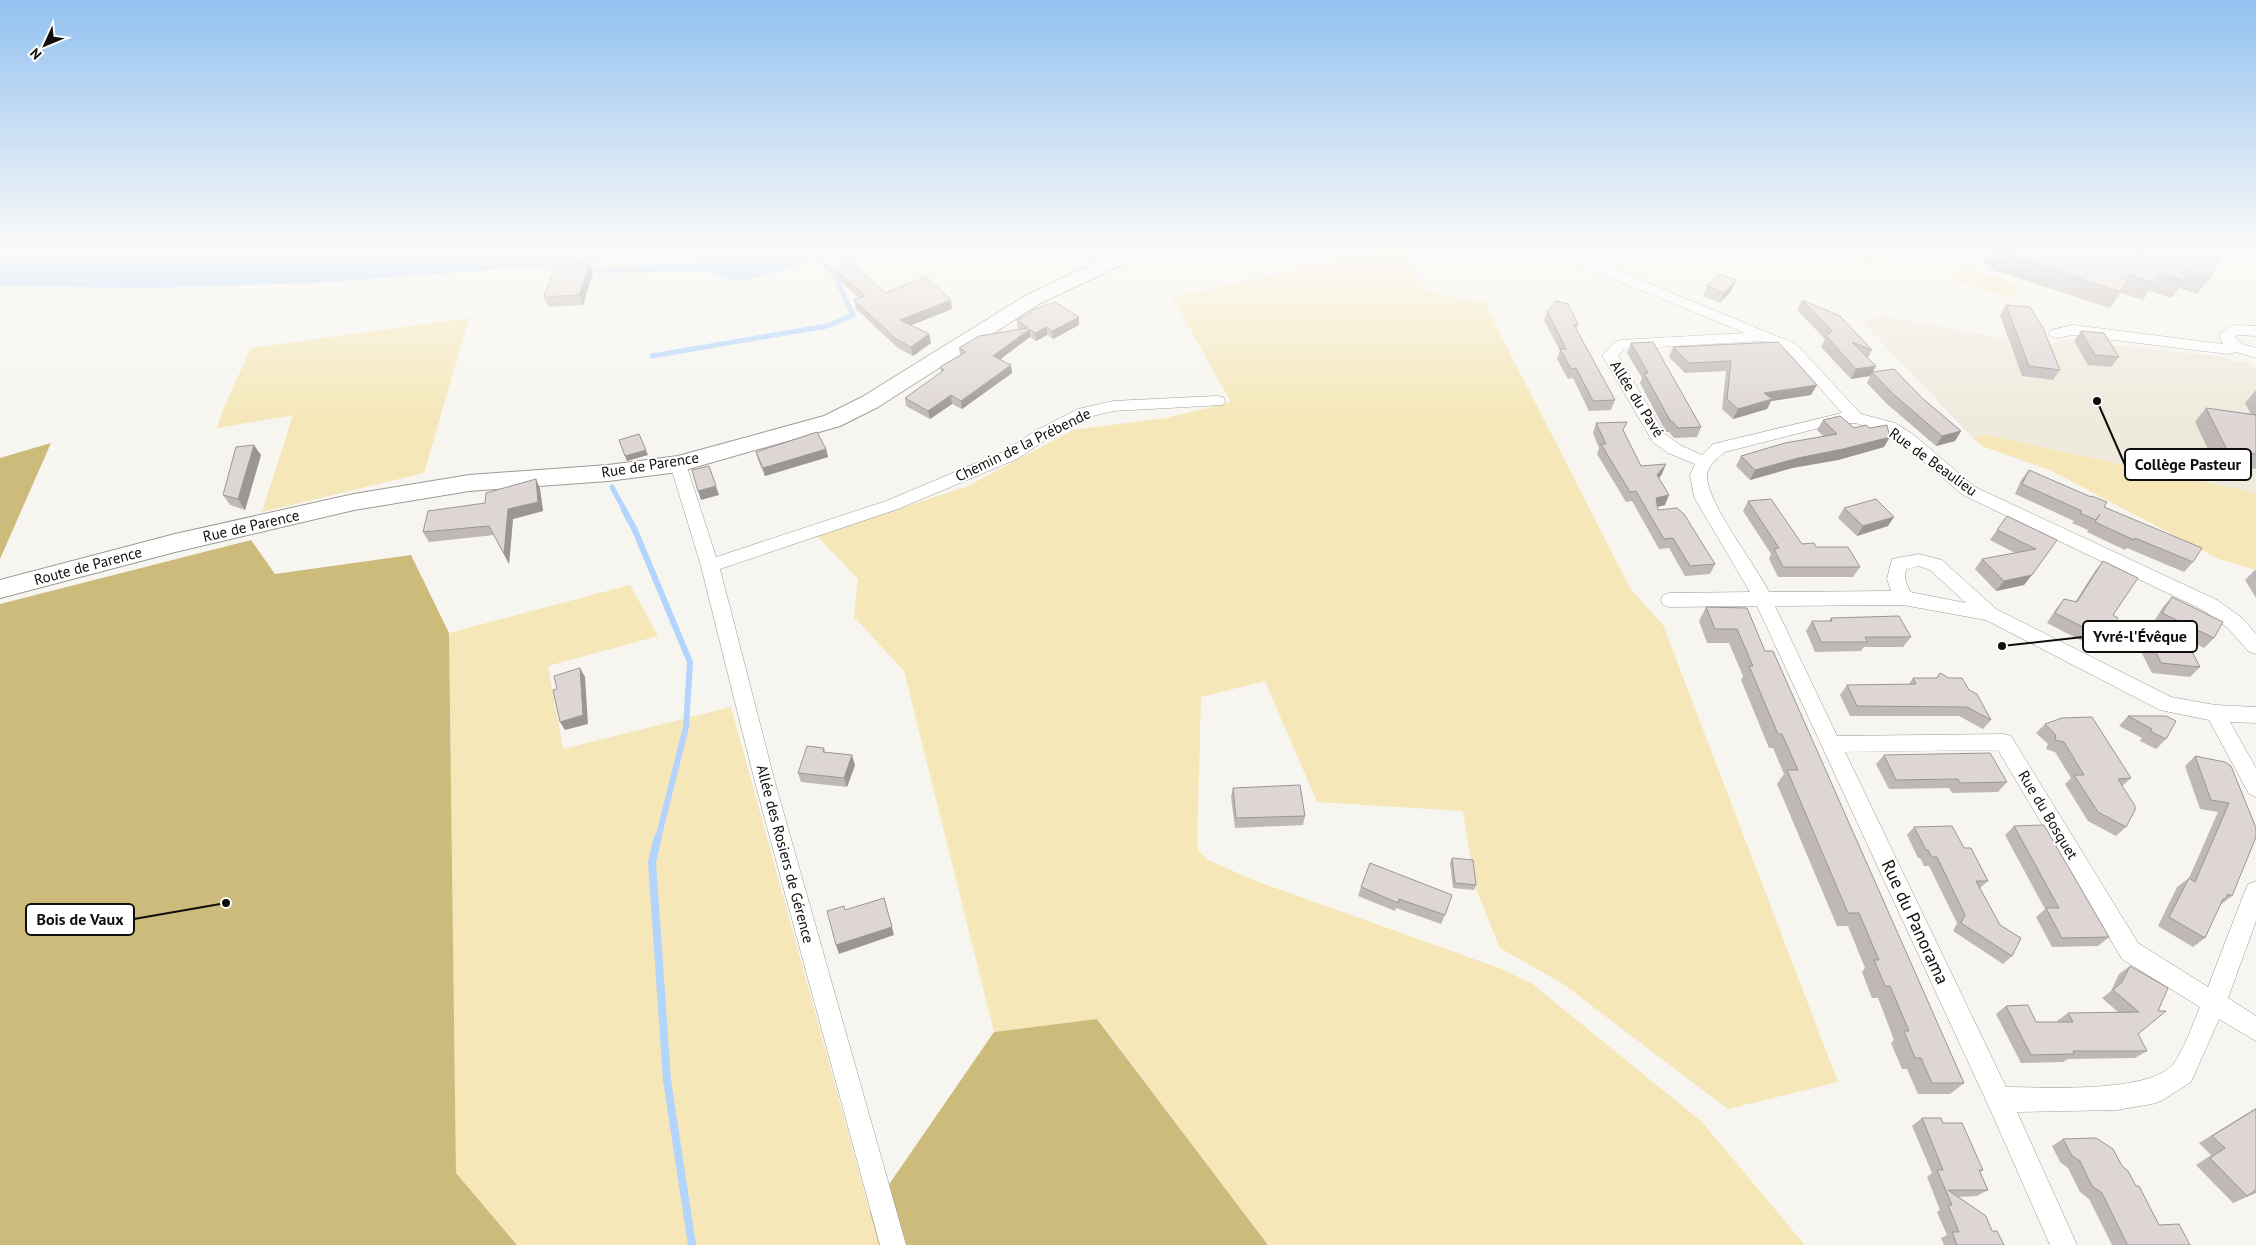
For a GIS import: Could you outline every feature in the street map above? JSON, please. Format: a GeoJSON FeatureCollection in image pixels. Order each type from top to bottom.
{"type":"FeatureCollection","features":[{"type":"Feature","properties":{"kind":"street","name":"Rue de Parence"},"geometry":{"type":"LineString","coordinates":[[176,543],[354,502],[469,483],[608,473],[678,464],[832,421],[870,402],[1022,306]]}},
{"type":"Feature","properties":{"kind":"street"},"geometry":{"type":"LineString","coordinates":[[1693,306],[1768,337]]}},
{"type":"Feature","properties":{"kind":"street"},"geometry":{"type":"LineString","coordinates":[[2056,333],[2073,330],[2184,344],[2236,347],[2256,353]]}},
{"type":"Feature","properties":{"kind":"street"},"geometry":{"type":"LineString","coordinates":[[2236,347],[2228,340],[2227,335],[2235,330],[2256,331]]}},
{"type":"Feature","properties":{"kind":"street","name":"Allée du Pavé"},"geometry":{"type":"LineString","coordinates":[[1704,462],[1680,452],[1659,438],[1610,355],[1620,345],[1768,337],[1791,347],[1855,418]]}},
{"type":"Feature","properties":{"kind":"street","name":"Chemin de la Prébende"},"geometry":{"type":"LineString","coordinates":[[710,566],[892,505],[1010,455],[1041,435],[1084,414],[1113,406],[1217,401]]}},
{"type":"Feature","properties":{"kind":"street","name":"Rue de Beaulieu"},"geometry":{"type":"LineString","coordinates":[[1704,462],[1719,448],[1836,419],[1855,418],[1889,428],[1908,439],[1970,491],[2210,605],[2235,623],[2256,647]]}},
{"type":"Feature","properties":{"kind":"street"},"geometry":{"type":"LineString","coordinates":[[1704,462],[1698,475],[1703,497],[1755,583],[1763,600]]}},
{"type":"Feature","properties":{"kind":"street","name":"Allée des Rosiers de Gérence"},"geometry":{"type":"LineString","coordinates":[[678,464],[710,566],[766,786],[893,1245]]}},
{"type":"Feature","properties":{"kind":"street","name":"Route de Parence"},"geometry":{"type":"LineString","coordinates":[[0,589],[176,543]]}},
{"type":"Feature","properties":{"kind":"street"},"geometry":{"type":"LineString","coordinates":[[1903,598],[1896,578],[1898,564],[1919,560],[1936,565],[1990,614],[2167,704],[2216,713],[2256,715]]}},
{"type":"Feature","properties":{"kind":"street"},"geometry":{"type":"LineString","coordinates":[[1670,600],[1903,598],[1990,614]]}},
{"type":"Feature","properties":{"kind":"street","name":"Rue du Panorama"},"geometry":{"type":"LineString","coordinates":[[1763,600],[1999,1100],[2064,1245]]}},
{"type":"Feature","properties":{"kind":"street"},"geometry":{"type":"LineString","coordinates":[[2216,713],[2256,788]]}},
{"type":"Feature","properties":{"kind":"street","name":"Rue du Bosquet"},"geometry":{"type":"LineString","coordinates":[[1831,744],[2004,742],[2130,950],[2214,1003]]}},
{"type":"Feature","properties":{"kind":"street"},"geometry":{"type":"LineString","coordinates":[[1999,1100],[2118,1098],[2152,1092],[2182,1073],[2214,1003],[2256,891]]}},
{"type":"Feature","properties":{"kind":"street"},"geometry":{"type":"LineString","coordinates":[[2214,1003],[2256,1029]]}},
{"type":"Feature","properties":{"kind":"shaded area"},"geometry":{"type":"Polygon","coordinates":[[[1177,306],[1486,306],[1630,588],[1663,625],[1838,1082],[1728,1109],[1563,984],[1500,948],[1475,887],[1463,811],[1317,802],[1265,681],[1201,697],[1197,849],[1208,860],[1256,881],[1499,968],[1531,983],[1702,1122],[1805,1245],[1268,1245],[1098,1019],[994,1032],[904,671],[854,617],[858,579],[817,536],[968,486],[1073,430],[1166,418],[1231,402],[1177,306]]]}},
{"type":"Feature","properties":{"kind":"shaded area"},"geometry":{"type":"Polygon","coordinates":[[[1882,316],[1996,337],[2054,344],[2058,339],[2225,357],[2231,361],[2249,363],[2251,366],[2256,367],[2256,493],[1987,435],[1973,438],[1862,321],[1882,316]]]}},
{"type":"Feature","properties":{"kind":"shaded area"},"geometry":{"type":"Polygon","coordinates":[[[469,318],[424,473],[262,512],[293,415],[217,428],[223,409],[251,348],[469,318]]]}},
{"type":"Feature","properties":{"kind":"shaded area"},"geometry":{"type":"Polygon","coordinates":[[[1986,435],[2256,493],[2256,570],[2219,559],[2052,471],[1982,446],[1973,438],[1986,435]]]}},
{"type":"Feature","properties":{"kind":"shaded area"},"geometry":{"type":"Polygon","coordinates":[[[51,443],[0,559],[0,458],[51,443]]]}},
{"type":"Feature","properties":{"kind":"shaded area"},"geometry":{"type":"Polygon","coordinates":[[[251,540],[275,574],[411,555],[449,633],[456,1173],[517,1245],[0,1245],[0,604],[251,540]]]}},
{"type":"Feature","properties":{"kind":"shaded area"},"geometry":{"type":"Polygon","coordinates":[[[630,585],[658,636],[548,666],[563,749],[731,707],[879,1245],[517,1245],[456,1173],[449,633],[630,585]]]}},
{"type":"Feature","properties":{"kind":"shaded area"},"geometry":{"type":"Polygon","coordinates":[[[1097,1019],[1268,1245],[879,1245],[870,1212],[994,1032],[1097,1019]]]}},
{"type":"Feature","properties":{"kind":"building"},"geometry":{"type":"Polygon","coordinates":[[[861,306],[935,306],[900,320],[929,334],[911,347],[896,339],[861,306]]]}},
{"type":"Feature","properties":{"kind":"building"},"geometry":{"type":"Polygon","coordinates":[[[1044,306],[1062,306],[1079,317],[1052,331],[1047,327],[1035,333],[1030,329],[993,356],[1011,365],[961,401],[951,395],[928,411],[905,398],[944,370],[940,367],[966,352],[959,348],[979,336],[1028,328],[1017,320],[1031,313],[1030,311],[1044,306]]]}},
{"type":"Feature","properties":{"kind":"building"},"geometry":{"type":"Polygon","coordinates":[[[1551,306],[1569,306],[1578,324],[1574,325],[1615,400],[1593,401],[1576,368],[1571,369],[1560,349],[1566,349],[1547,311],[1551,306]]]}},
{"type":"Feature","properties":{"kind":"building"},"geometry":{"type":"Polygon","coordinates":[[[1808,306],[1816,306],[1840,316],[1872,350],[1852,342],[1876,366],[1856,369],[1826,336],[1832,331],[1808,306]]]}},
{"type":"Feature","properties":{"kind":"building"},"geometry":{"type":"Polygon","coordinates":[[[2006,306],[2030,307],[2043,328],[2060,370],[2029,366],[2006,306]]]}},
{"type":"Feature","properties":{"kind":"building"},"geometry":{"type":"Polygon","coordinates":[[[2081,331],[2104,333],[2119,357],[2095,355],[2081,331]]]}},
{"type":"Feature","properties":{"kind":"building"},"geometry":{"type":"Polygon","coordinates":[[[1653,342],[1701,427],[1678,428],[1671,422],[1644,373],[1648,373],[1631,343],[1653,342]]]}},
{"type":"Feature","properties":{"kind":"building"},"geometry":{"type":"Polygon","coordinates":[[[1778,342],[1817,385],[1764,393],[1772,399],[1738,409],[1727,399],[1731,361],[1689,363],[1673,347],[1778,342]]]}},
{"type":"Feature","properties":{"kind":"building"},"geometry":{"type":"Polygon","coordinates":[[[1894,369],[1922,398],[1961,431],[1942,436],[1892,393],[1872,372],[1894,369]]]}},
{"type":"Feature","properties":{"kind":"building"},"geometry":{"type":"Polygon","coordinates":[[[2206,408],[2256,415],[2256,454],[2227,450],[2206,408]]]}},
{"type":"Feature","properties":{"kind":"building"},"geometry":{"type":"Polygon","coordinates":[[[1840,416],[1854,428],[1866,425],[1870,428],[1887,425],[1890,437],[1755,470],[1741,456],[1785,443],[1837,434],[1823,420],[1840,416]]]}},
{"type":"Feature","properties":{"kind":"building"},"geometry":{"type":"Polygon","coordinates":[[[1627,422],[1623,430],[1641,466],[1666,464],[1657,475],[1669,495],[1656,498],[1658,510],[1677,508],[1684,514],[1715,564],[1690,566],[1673,538],[1664,539],[1636,491],[1630,492],[1601,444],[1606,444],[1596,423],[1627,422]]]}},
{"type":"Feature","properties":{"kind":"building"},"geometry":{"type":"Polygon","coordinates":[[[817,432],[826,449],[763,468],[756,452],[817,432]]]}},
{"type":"Feature","properties":{"kind":"building"},"geometry":{"type":"Polygon","coordinates":[[[639,434],[646,450],[625,456],[619,440],[639,434]]]}},
{"type":"Feature","properties":{"kind":"building"},"geometry":{"type":"Polygon","coordinates":[[[254,445],[238,499],[223,495],[236,447],[254,445]]]}},
{"type":"Feature","properties":{"kind":"building"},"geometry":{"type":"Polygon","coordinates":[[[709,466],[716,486],[698,491],[692,470],[709,466]]]}},
{"type":"Feature","properties":{"kind":"building"},"geometry":{"type":"Polygon","coordinates":[[[2029,470],[2107,502],[2104,507],[2202,548],[2193,562],[2135,538],[2134,540],[2095,522],[2100,514],[2096,520],[2080,513],[2082,511],[2022,484],[2029,470]]]}},
{"type":"Feature","properties":{"kind":"building"},"geometry":{"type":"Polygon","coordinates":[[[536,479],[538,502],[508,509],[504,554],[489,526],[423,532],[428,511],[485,503],[486,493],[536,479]]]}},
{"type":"Feature","properties":{"kind":"building"},"geometry":{"type":"Polygon","coordinates":[[[1771,499],[1802,544],[1814,543],[1816,547],[1848,547],[1860,567],[1783,567],[1774,549],[1779,548],[1748,501],[1771,499]]]}},
{"type":"Feature","properties":{"kind":"building"},"geometry":{"type":"Polygon","coordinates":[[[1876,499],[1894,517],[1863,526],[1844,508],[1876,499]]]}},
{"type":"Feature","properties":{"kind":"building"},"geometry":{"type":"Polygon","coordinates":[[[2007,516],[2057,540],[2032,575],[2004,581],[1982,559],[2036,549],[1997,530],[2007,516]]]}},
{"type":"Feature","properties":{"kind":"building"},"geometry":{"type":"Polygon","coordinates":[[[2103,561],[2138,578],[2113,615],[2118,618],[2107,635],[2097,630],[2095,633],[2055,613],[2064,599],[2077,602],[2103,561]]]}},
{"type":"Feature","properties":{"kind":"building"},"geometry":{"type":"Polygon","coordinates":[[[2172,597],[2223,622],[2214,638],[2162,613],[2172,597]]]}},
{"type":"Feature","properties":{"kind":"building"},"geometry":{"type":"Polygon","coordinates":[[[1706,607],[1747,608],[1765,651],[1773,651],[1964,1083],[1932,1083],[1921,1058],[1915,1058],[1904,1031],[1909,1031],[1890,986],[1885,986],[1874,960],[1879,960],[1859,913],[1848,913],[1787,770],[1798,770],[1782,734],[1778,734],[1749,666],[1753,666],[1737,629],[1715,629],[1706,607]]]}},
{"type":"Feature","properties":{"kind":"building"},"geometry":{"type":"Polygon","coordinates":[[[1899,616],[1911,637],[1865,637],[1867,642],[1821,642],[1812,621],[1832,621],[1831,618],[1899,616]]]}},
{"type":"Feature","properties":{"kind":"building"},"geometry":{"type":"Polygon","coordinates":[[[2149,638],[2187,642],[2200,667],[2161,663],[2149,638]]]}},
{"type":"Feature","properties":{"kind":"building"},"geometry":{"type":"Polygon","coordinates":[[[580,668],[583,715],[560,722],[553,690],[557,689],[554,676],[580,668]]]}},
{"type":"Feature","properties":{"kind":"building"},"geometry":{"type":"Polygon","coordinates":[[[1940,673],[1949,678],[1962,678],[1969,690],[1977,694],[1991,720],[1967,707],[1857,706],[1847,685],[1916,684],[1913,678],[1937,678],[1940,673]]]}},
{"type":"Feature","properties":{"kind":"building"},"geometry":{"type":"Polygon","coordinates":[[[2128,716],[2166,716],[2176,721],[2166,739],[2128,716]]]}},
{"type":"Feature","properties":{"kind":"building"},"geometry":{"type":"Polygon","coordinates":[[[2092,717],[2131,778],[2118,779],[2135,806],[2135,810],[2126,827],[2098,812],[2074,775],[2084,775],[2064,742],[2055,740],[2056,735],[2045,724],[2062,718],[2092,717]]]}},
{"type":"Feature","properties":{"kind":"building"},"geometry":{"type":"Polygon","coordinates":[[[807,746],[824,748],[823,752],[852,755],[844,778],[798,773],[807,746]]]}},
{"type":"Feature","properties":{"kind":"building"},"geometry":{"type":"Polygon","coordinates":[[[1990,753],[2007,782],[1960,783],[1958,779],[1896,780],[1884,755],[1990,753]]]}},
{"type":"Feature","properties":{"kind":"building"},"geometry":{"type":"Polygon","coordinates":[[[2195,756],[2225,762],[2231,766],[2256,828],[2256,837],[2232,896],[2228,894],[2223,899],[2205,938],[2169,917],[2189,878],[2195,882],[2229,803],[2211,800],[2195,756]]]}},
{"type":"Feature","properties":{"kind":"building"},"geometry":{"type":"Polygon","coordinates":[[[1300,785],[1305,816],[1236,818],[1233,788],[1300,785]]]}},
{"type":"Feature","properties":{"kind":"building"},"geometry":{"type":"Polygon","coordinates":[[[2044,825],[2109,937],[2062,938],[2046,908],[2059,908],[2014,826],[2044,825]]]}},
{"type":"Feature","properties":{"kind":"building"},"geometry":{"type":"Polygon","coordinates":[[[1952,826],[1964,848],[1971,848],[1988,881],[1976,881],[2000,925],[2021,938],[2012,956],[1961,923],[1965,915],[1937,857],[1932,857],[1928,850],[1926,850],[1914,827],[1952,826]]]}},
{"type":"Feature","properties":{"kind":"building"},"geometry":{"type":"Polygon","coordinates":[[[1452,858],[1473,860],[1476,885],[1455,883],[1452,858]]]}},
{"type":"Feature","properties":{"kind":"building"},"geometry":{"type":"Polygon","coordinates":[[[1370,863],[1452,895],[1445,915],[1399,899],[1398,903],[1361,887],[1370,863]]]}},
{"type":"Feature","properties":{"kind":"building"},"geometry":{"type":"Polygon","coordinates":[[[884,898],[892,927],[836,945],[827,911],[844,906],[845,910],[884,898]]]}},
{"type":"Feature","properties":{"kind":"building"},"geometry":{"type":"Polygon","coordinates":[[[2130,966],[2168,988],[2158,1011],[2166,1011],[2138,1034],[2147,1051],[2073,1051],[2074,1054],[2031,1055],[2006,1006],[2028,1005],[2036,1022],[2073,1022],[2068,1013],[2139,1012],[2113,990],[2122,982],[2130,966]]]}},
{"type":"Feature","properties":{"kind":"building"},"geometry":{"type":"Polygon","coordinates":[[[2256,1109],[2256,1190],[2247,1196],[2210,1158],[2225,1148],[2212,1136],[2256,1109]]]}},
{"type":"Feature","properties":{"kind":"building"},"geometry":{"type":"Polygon","coordinates":[[[1922,1118],[1941,1118],[1943,1123],[1962,1123],[1983,1170],[1979,1170],[1988,1190],[1948,1190],[1986,1216],[1992,1231],[1997,1231],[2004,1245],[1957,1245],[1952,1232],[1959,1232],[1948,1205],[1952,1205],[1937,1170],[1943,1170],[1922,1118]]]}},
{"type":"Feature","properties":{"kind":"building"},"geometry":{"type":"Polygon","coordinates":[[[2096,1138],[2113,1149],[2136,1186],[2139,1186],[2159,1225],[2179,1224],[2190,1245],[2127,1245],[2102,1193],[2092,1186],[2080,1161],[2072,1156],[2063,1139],[2096,1138]]]}},
{"type":"Feature","properties":{"kind":"waterway"},"geometry":{"type":"LineString","coordinates":[[652,356],[827,326],[853,315],[849,306]]}},
{"type":"Feature","properties":{"kind":"waterway"},"geometry":{"type":"LineString","coordinates":[[612,487],[625,511]]}},
{"type":"Feature","properties":{"kind":"waterway"},"geometry":{"type":"LineString","coordinates":[[624,510],[634,528],[690,662],[686,727],[658,839]]}},
{"type":"Feature","properties":{"kind":"waterway"},"geometry":{"type":"LineString","coordinates":[[658,837],[652,862],[667,1080],[692,1245]]}},
{"type":"Feature","properties":{"kind":"place","name":"Collège Pasteur"},"geometry":{"type":"Point","coordinates":[2097,401]}},
{"type":"Feature","properties":{"kind":"place","name":"Yvré-l'Évêque"},"geometry":{"type":"Point","coordinates":[2002,646]}},
{"type":"Feature","properties":{"kind":"place","name":"Bois de Vaux"},"geometry":{"type":"Point","coordinates":[226,903]}}]}
